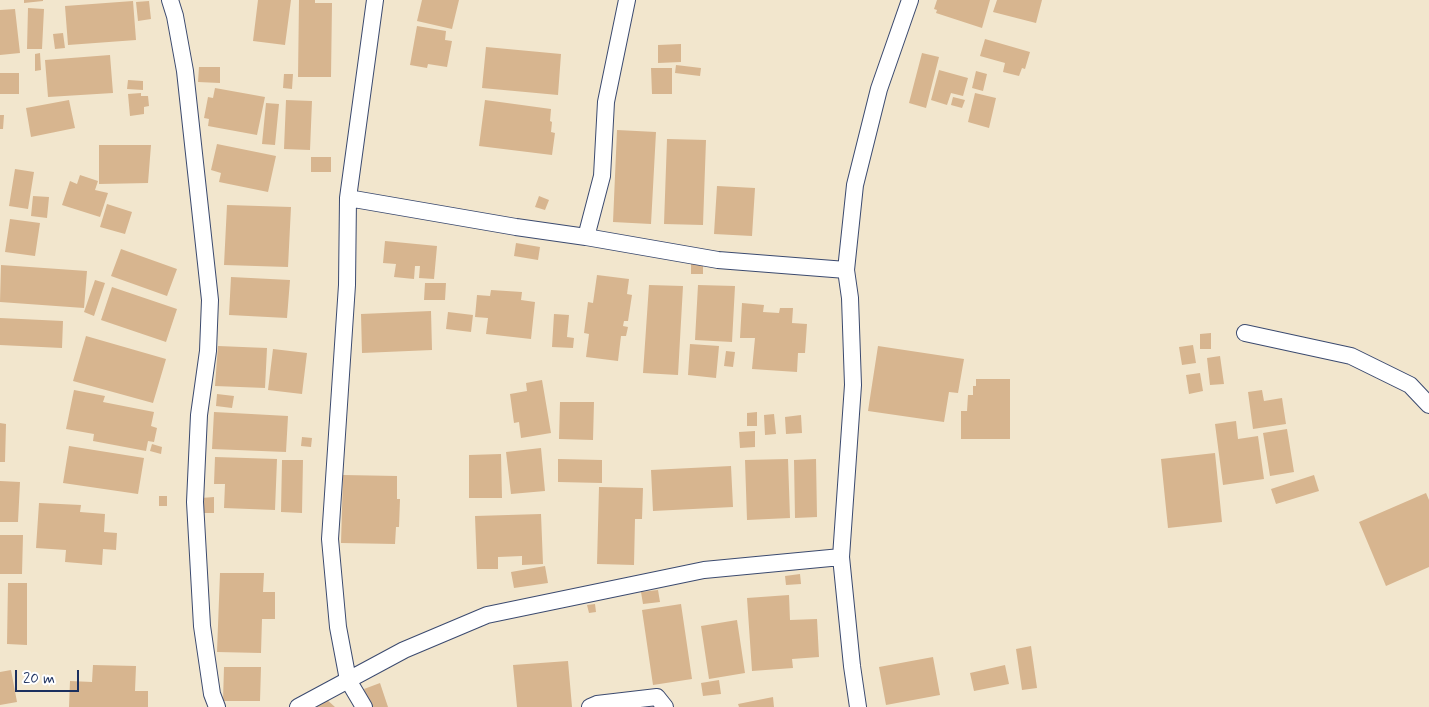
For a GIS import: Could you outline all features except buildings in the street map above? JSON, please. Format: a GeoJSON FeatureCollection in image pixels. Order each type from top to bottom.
{"type":"FeatureCollection","features":[{"type":"Feature","properties":{"kind":"street"},"geometry":{"type":"LineString","coordinates":[[170,0],[175,16],[185,71],[210,300],[208,351],[199,415],[195,502],[202,626],[212,694],[216,707]]}},
{"type":"Feature","properties":{"kind":"street"},"geometry":{"type":"LineString","coordinates":[[364,707],[348,680],[338,627],[330,539],[347,284],[348,198],[375,0]]}},
{"type":"Feature","properties":{"kind":"street"},"geometry":{"type":"LineString","coordinates":[[586,237],[602,176],[606,102],[627,0]]}},
{"type":"Feature","properties":{"kind":"street"},"geometry":{"type":"LineString","coordinates":[[858,707],[841,557],[853,385],[850,298],[846,270],[855,185],[879,89],[910,0]]}},
{"type":"Feature","properties":{"kind":"street"},"geometry":{"type":"LineString","coordinates":[[348,198],[516,228],[586,237],[718,260],[846,270]]}},
{"type":"Feature","properties":{"kind":"street"},"geometry":{"type":"LineString","coordinates":[[1245,333],[1351,356],[1410,385],[1429,405]]}},
{"type":"Feature","properties":{"kind":"street"},"geometry":{"type":"LineString","coordinates":[[298,707],[404,650],[487,616],[704,570],[841,557]]}},
{"type":"Feature","properties":{"kind":"street"},"geometry":{"type":"LineString","coordinates":[[590,707],[597,704],[657,697],[665,707]]}}]}
